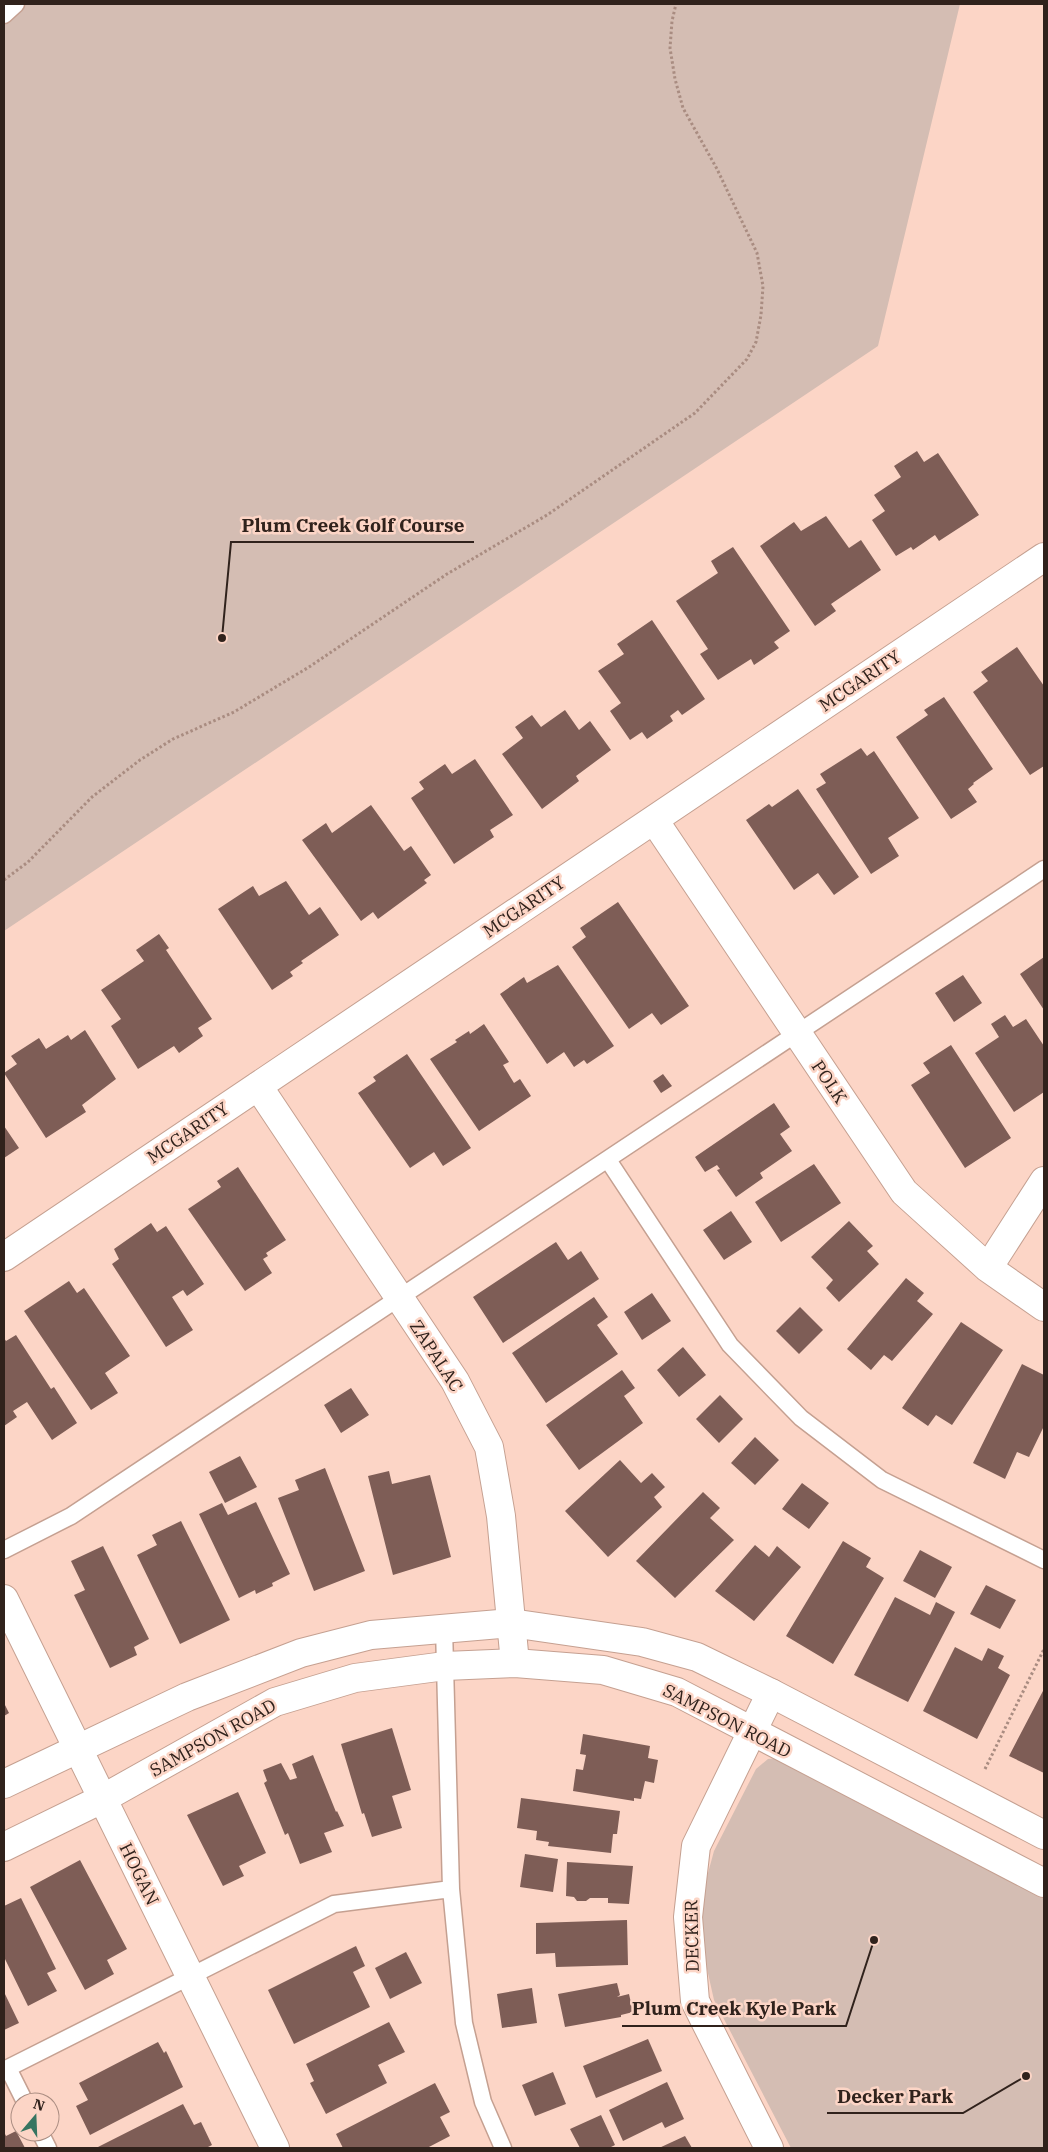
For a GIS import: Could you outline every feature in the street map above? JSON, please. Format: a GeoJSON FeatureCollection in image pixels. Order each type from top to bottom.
{"type":"FeatureCollection","features":[{"type":"Feature","properties":{"kind":"street","name":"MCGARITY"},"geometry":{"type":"LineString","coordinates":[[4,1257],[1044,557]]}},
{"type":"Feature","properties":{"kind":"street","name":"POLK"},"geometry":{"type":"LineString","coordinates":[[654,820],[904,1192],[988,1268],[1044,1306]]}},
{"type":"Feature","properties":{"kind":"street","name":"ZAPALAC"},"geometry":{"type":"LineString","coordinates":[[258,1086],[454,1381],[489,1447],[501,1516],[515,1663]]}},
{"type":"Feature","properties":{"kind":"street"},"geometry":{"type":"LineString","coordinates":[[988,1268],[1044,1181]]}},
{"type":"Feature","properties":{"kind":"street","name":"HOGAN"},"geometry":{"type":"LineString","coordinates":[[4,1599],[274,2148]]}},
{"type":"Feature","properties":{"kind":"street"},"geometry":{"type":"LineString","coordinates":[[4,1784],[187,1697],[301,1654],[371,1635],[511,1623],[642,1642],[697,1657],[771,1693],[1044,1835]]}},
{"type":"Feature","properties":{"kind":"street","name":"SAMPSON ROAD"},"geometry":{"type":"LineString","coordinates":[[4,1848],[102,1799],[275,1702],[355,1678],[445,1666],[515,1663],[603,1670],[677,1692],[752,1733],[1044,1882]]}},
{"type":"Feature","properties":{"kind":"street","name":"DECKER"},"geometry":{"type":"LineString","coordinates":[[769,2148],[695,2002],[688,1916],[696,1846],[771,1693]]}},
{"type":"Feature","properties":{"kind":"lane"},"geometry":{"type":"LineString","coordinates":[[4,15],[16,4]]}},
{"type":"Feature","properties":{"kind":"lane"},"geometry":{"type":"LineString","coordinates":[[4,1550],[71,1516],[1044,868]]}},
{"type":"Feature","properties":{"kind":"lane"},"geometry":{"type":"LineString","coordinates":[[608,1160],[730,1345],[801,1418],[882,1480],[1044,1560]]}},
{"type":"Feature","properties":{"kind":"lane"},"geometry":{"type":"LineString","coordinates":[[444,1628],[451,1889],[464,2023],[483,2102],[503,2148]]}},
{"type":"Feature","properties":{"kind":"lane"},"geometry":{"type":"LineString","coordinates":[[19,2092],[6,2069],[334,1904],[451,1889]]}},
{"type":"Feature","properties":{"kind":"path"},"geometry":{"type":"LineString","coordinates":[[4,880],[28,862],[92,797],[140,760],[173,739],[234,712],[300,672],[447,574],[554,509],[695,413],[747,359],[756,342],[761,315],[763,286],[757,253],[717,169],[684,108],[675,79],[670,48],[672,21],[676,4]]}},
{"type":"Feature","properties":{"kind":"path"},"geometry":{"type":"LineString","coordinates":[[971,1796],[1044,1649]]}},
{"type":"Feature","properties":{"kind":"shaded area"},"geometry":{"type":"Polygon","coordinates":[[[4,4],[960,4],[878,346],[4,931],[4,4]]]}},
{"type":"Feature","properties":{"kind":"shaded area"},"geometry":{"type":"Polygon","coordinates":[[[777,1758],[1044,1889],[1044,2148],[791,2148],[714,2000],[705,1960],[702,1919],[705,1884],[714,1851],[756,1769],[768,1759],[777,1758]]]}},
{"type":"Feature","properties":{"kind":"building"},"geometry":{"type":"Polygon","coordinates":[[[917,451],[924,462],[938,453],[979,515],[939,541],[935,535],[913,550],[911,547],[896,556],[872,520],[885,511],[874,495],[901,477],[894,466],[917,451]]]}},
{"type":"Feature","properties":{"kind":"building"},"geometry":{"type":"Polygon","coordinates":[[[826,516],[849,548],[861,540],[881,570],[831,604],[836,611],[815,626],[760,546],[794,522],[801,531],[826,516]]]}},
{"type":"Feature","properties":{"kind":"building"},"geometry":{"type":"Polygon","coordinates":[[[733,547],[790,631],[774,642],[779,648],[754,665],[751,659],[718,680],[700,654],[708,649],[676,601],[718,573],[711,561],[733,547]]]}},
{"type":"Feature","properties":{"kind":"building"},"geometry":{"type":"Polygon","coordinates":[[[652,620],[705,699],[682,715],[678,710],[670,716],[673,721],[647,739],[642,732],[630,740],[610,711],[621,703],[598,671],[624,654],[617,644],[652,620]]]}},
{"type":"Feature","properties":{"kind":"building"},"geometry":{"type":"Polygon","coordinates":[[[1017,647],[1044,686],[1044,766],[1030,775],[973,692],[988,681],[981,672],[1017,647]]]}},
{"type":"Feature","properties":{"kind":"building"},"geometry":{"type":"Polygon","coordinates":[[[944,697],[993,769],[973,783],[968,789],[977,802],[951,819],[896,737],[928,715],[924,710],[944,697]]]}},
{"type":"Feature","properties":{"kind":"building"},"geometry":{"type":"Polygon","coordinates":[[[565,710],[579,730],[590,721],[611,750],[576,776],[579,781],[542,809],[502,754],[523,738],[515,727],[532,715],[541,727],[565,710]]]}},
{"type":"Feature","properties":{"kind":"building"},"geometry":{"type":"Polygon","coordinates":[[[861,748],[867,756],[874,751],[919,818],[888,838],[899,856],[871,874],[816,789],[826,783],[820,774],[861,748]]]}},
{"type":"Feature","properties":{"kind":"building"},"geometry":{"type":"Polygon","coordinates":[[[475,759],[513,815],[490,830],[494,837],[454,864],[411,798],[424,789],[419,782],[445,764],[452,774],[475,759]]]}},
{"type":"Feature","properties":{"kind":"building"},"geometry":{"type":"Polygon","coordinates":[[[798,789],[859,877],[834,895],[818,873],[794,890],[746,820],[769,804],[772,807],[798,789]]]}},
{"type":"Feature","properties":{"kind":"building"},"geometry":{"type":"Polygon","coordinates":[[[371,805],[404,851],[411,846],[431,875],[424,880],[427,883],[378,919],[373,912],[361,921],[302,840],[326,823],[332,833],[371,805]]]}},
{"type":"Feature","properties":{"kind":"building"},"geometry":{"type":"Polygon","coordinates":[[[286,881],[309,915],[320,907],[339,935],[301,961],[303,963],[290,972],[293,976],[272,990],[218,909],[253,886],[259,896],[286,881]]]}},
{"type":"Feature","properties":{"kind":"building"},"geometry":{"type":"Polygon","coordinates":[[[618,902],[689,1006],[661,1025],[652,1013],[629,1029],[572,947],[586,937],[580,928],[618,902]]]}},
{"type":"Feature","properties":{"kind":"building"},"geometry":{"type":"Polygon","coordinates":[[[159,934],[169,948],[166,950],[212,1019],[198,1028],[203,1036],[179,1053],[174,1046],[138,1069],[111,1026],[121,1019],[101,990],[144,961],[136,950],[159,934]]]}},
{"type":"Feature","properties":{"kind":"building"},"geometry":{"type":"Polygon","coordinates":[[[1044,957],[1044,1010],[1020,974],[1044,957]]]}},
{"type":"Feature","properties":{"kind":"building"},"geometry":{"type":"Polygon","coordinates":[[[558,965],[614,1046],[587,1064],[584,1060],[574,1067],[564,1052],[547,1064],[500,994],[524,977],[527,983],[558,965]]]}},
{"type":"Feature","properties":{"kind":"building"},"geometry":{"type":"Polygon","coordinates":[[[963,975],[982,1003],[954,1022],[935,993],[963,975]]]}},
{"type":"Feature","properties":{"kind":"building"},"geometry":{"type":"Polygon","coordinates":[[[1005,1015],[1013,1027],[1026,1019],[1044,1046],[1044,1092],[1014,1112],[975,1053],[999,1037],[991,1024],[1005,1015]]]}},
{"type":"Feature","properties":{"kind":"building"},"geometry":{"type":"Polygon","coordinates":[[[484,1024],[509,1062],[503,1065],[514,1083],[520,1079],[531,1096],[479,1131],[430,1059],[457,1042],[455,1040],[469,1031],[470,1034],[484,1024]]]}},
{"type":"Feature","properties":{"kind":"building"},"geometry":{"type":"Polygon","coordinates":[[[85,1030],[116,1079],[82,1105],[86,1112],[46,1138],[4,1073],[17,1064],[11,1056],[39,1038],[46,1049],[68,1035],[71,1040],[85,1030]]]}},
{"type":"Feature","properties":{"kind":"building"},"geometry":{"type":"Polygon","coordinates":[[[951,1045],[1011,1138],[965,1168],[911,1085],[930,1073],[923,1063],[951,1045]]]}},
{"type":"Feature","properties":{"kind":"building"},"geometry":{"type":"Polygon","coordinates":[[[407,1054],[471,1148],[443,1166],[434,1152],[410,1168],[358,1093],[376,1081],[373,1077],[407,1054]]]}},
{"type":"Feature","properties":{"kind":"building"},"geometry":{"type":"Polygon","coordinates":[[[663,1074],[672,1086],[661,1093],[653,1081],[663,1074]]]}},
{"type":"Feature","properties":{"kind":"building"},"geometry":{"type":"Polygon","coordinates":[[[774,1103],[790,1127],[780,1134],[792,1151],[760,1173],[763,1178],[736,1197],[717,1170],[720,1169],[717,1165],[705,1172],[695,1157],[774,1103]]]}},
{"type":"Feature","properties":{"kind":"building"},"geometry":{"type":"Polygon","coordinates":[[[4,1126],[19,1148],[4,1158],[4,1126]]]}},
{"type":"Feature","properties":{"kind":"building"},"geometry":{"type":"Polygon","coordinates":[[[814,1164],[841,1203],[781,1242],[755,1202],[814,1164]]]}},
{"type":"Feature","properties":{"kind":"building"},"geometry":{"type":"Polygon","coordinates":[[[238,1167],[286,1240],[266,1253],[268,1256],[263,1259],[272,1273],[245,1291],[188,1209],[221,1187],[217,1181],[238,1167]]]}},
{"type":"Feature","properties":{"kind":"building"},"geometry":{"type":"Polygon","coordinates":[[[731,1211],[752,1242],[724,1260],[703,1230],[731,1211]]]}},
{"type":"Feature","properties":{"kind":"building"},"geometry":{"type":"Polygon","coordinates":[[[849,1221],[873,1246],[867,1251],[879,1264],[839,1302],[826,1288],[833,1280],[811,1257],[849,1221]]]}},
{"type":"Feature","properties":{"kind":"building"},"geometry":{"type":"Polygon","coordinates":[[[151,1223],[157,1232],[166,1226],[204,1284],[187,1296],[183,1290],[172,1297],[193,1330],[166,1347],[112,1264],[119,1259],[114,1249],[151,1223]]]}},
{"type":"Feature","properties":{"kind":"building"},"geometry":{"type":"Polygon","coordinates":[[[556,1242],[568,1260],[581,1251],[599,1279],[503,1343],[473,1297],[556,1242]]]}},
{"type":"Feature","properties":{"kind":"building"},"geometry":{"type":"Polygon","coordinates":[[[906,1278],[924,1293],[917,1301],[933,1314],[892,1361],[884,1355],[871,1370],[847,1349],[906,1278]]]}},
{"type":"Feature","properties":{"kind":"building"},"geometry":{"type":"Polygon","coordinates":[[[69,1281],[77,1293],[84,1288],[130,1356],[105,1373],[118,1393],[91,1410],[24,1311],[69,1281]]]}},
{"type":"Feature","properties":{"kind":"building"},"geometry":{"type":"Polygon","coordinates":[[[652,1293],[671,1321],[642,1340],[624,1312],[652,1293]]]}},
{"type":"Feature","properties":{"kind":"building"},"geometry":{"type":"Polygon","coordinates":[[[594,1297],[608,1317],[597,1325],[618,1354],[546,1403],[512,1353],[594,1297]]]}},
{"type":"Feature","properties":{"kind":"building"},"geometry":{"type":"Polygon","coordinates":[[[800,1307],[823,1330],[799,1354],[776,1331],[800,1307]]]}},
{"type":"Feature","properties":{"kind":"building"},"geometry":{"type":"Polygon","coordinates":[[[961,1322],[1003,1350],[952,1425],[936,1415],[928,1426],[902,1408],[961,1322]]]}},
{"type":"Feature","properties":{"kind":"building"},"geometry":{"type":"Polygon","coordinates":[[[16,1335],[51,1389],[54,1387],[77,1423],[52,1440],[27,1402],[13,1411],[17,1417],[4,1426],[4,1338],[6,1341],[16,1335]]]}},
{"type":"Feature","properties":{"kind":"building"},"geometry":{"type":"Polygon","coordinates":[[[683,1347],[706,1375],[679,1397],[657,1370],[683,1347]]]}},
{"type":"Feature","properties":{"kind":"building"},"geometry":{"type":"Polygon","coordinates":[[[1022,1364],[1044,1375],[1044,1426],[1029,1457],[1017,1452],[1005,1479],[973,1463],[1022,1364]]]}},
{"type":"Feature","properties":{"kind":"building"},"geometry":{"type":"Polygon","coordinates":[[[622,1370],[635,1388],[624,1396],[643,1423],[579,1470],[546,1425],[622,1370]]]}},
{"type":"Feature","properties":{"kind":"building"},"geometry":{"type":"Polygon","coordinates":[[[351,1388],[369,1415],[341,1433],[324,1405],[351,1388]]]}},
{"type":"Feature","properties":{"kind":"building"},"geometry":{"type":"Polygon","coordinates":[[[720,1395],[743,1419],[719,1443],[696,1419],[720,1395]]]}},
{"type":"Feature","properties":{"kind":"building"},"geometry":{"type":"Polygon","coordinates":[[[755,1437],[779,1460],[755,1485],[731,1463],[755,1437]]]}},
{"type":"Feature","properties":{"kind":"building"},"geometry":{"type":"Polygon","coordinates":[[[240,1456],[257,1487],[225,1503],[209,1472],[240,1456]]]}},
{"type":"Feature","properties":{"kind":"building"},"geometry":{"type":"Polygon","coordinates":[[[620,1460],[641,1483],[652,1473],[665,1487],[654,1497],[662,1507],[608,1557],[565,1511],[620,1460]]]}},
{"type":"Feature","properties":{"kind":"building"},"geometry":{"type":"Polygon","coordinates":[[[325,1468],[365,1571],[314,1591],[278,1498],[299,1490],[295,1480],[325,1468]]]}},
{"type":"Feature","properties":{"kind":"building"},"geometry":{"type":"Polygon","coordinates":[[[389,1471],[392,1484],[430,1475],[451,1557],[393,1575],[368,1476],[389,1471]]]}},
{"type":"Feature","properties":{"kind":"building"},"geometry":{"type":"Polygon","coordinates":[[[802,1483],[829,1503],[809,1529],[782,1509],[802,1483]]]}},
{"type":"Feature","properties":{"kind":"building"},"geometry":{"type":"Polygon","coordinates":[[[703,1492],[720,1508],[710,1518],[734,1540],[675,1598],[636,1561],[703,1492]]]}},
{"type":"Feature","properties":{"kind":"building"},"geometry":{"type":"Polygon","coordinates":[[[256,1502],[290,1574],[272,1583],[273,1586],[256,1594],[255,1590],[239,1598],[199,1514],[222,1503],[228,1515],[256,1502]]]}},
{"type":"Feature","properties":{"kind":"building"},"geometry":{"type":"Polygon","coordinates":[[[181,1521],[230,1620],[180,1644],[137,1555],[157,1545],[152,1535],[181,1521]]]}},
{"type":"Feature","properties":{"kind":"building"},"geometry":{"type":"Polygon","coordinates":[[[843,1541],[871,1558],[866,1567],[884,1578],[833,1664],[786,1636],[843,1541]]]}},
{"type":"Feature","properties":{"kind":"building"},"geometry":{"type":"Polygon","coordinates":[[[755,1545],[769,1557],[777,1546],[801,1567],[754,1621],[715,1591],[755,1545]]]}},
{"type":"Feature","properties":{"kind":"building"},"geometry":{"type":"Polygon","coordinates":[[[103,1546],[149,1639],[134,1647],[137,1655],[110,1668],[74,1595],[85,1590],[71,1561],[103,1546]]]}},
{"type":"Feature","properties":{"kind":"building"},"geometry":{"type":"Polygon","coordinates":[[[920,1550],[952,1567],[935,1598],[903,1581],[920,1550]]]}},
{"type":"Feature","properties":{"kind":"building"},"geometry":{"type":"Polygon","coordinates":[[[986,1585],[1016,1600],[1000,1629],[970,1614],[986,1585]]]}},
{"type":"Feature","properties":{"kind":"building"},"geometry":{"type":"Polygon","coordinates":[[[895,1597],[930,1615],[936,1602],[955,1612],[908,1702],[854,1675],[895,1597]]]}},
{"type":"Feature","properties":{"kind":"building"},"geometry":{"type":"Polygon","coordinates":[[[955,1647],[982,1661],[988,1648],[1004,1656],[998,1668],[1010,1675],[977,1739],[923,1711],[955,1647]]]}},
{"type":"Feature","properties":{"kind":"building"},"geometry":{"type":"Polygon","coordinates":[[[1044,1689],[1044,1773],[1009,1756],[1044,1689]]]}},
{"type":"Feature","properties":{"kind":"building"},"geometry":{"type":"Polygon","coordinates":[[[4,1703],[9,1713],[4,1716],[4,1703]]]}},
{"type":"Feature","properties":{"kind":"building"},"geometry":{"type":"Polygon","coordinates":[[[392,1728],[411,1790],[392,1796],[402,1828],[372,1837],[364,1813],[362,1814],[341,1744],[392,1728]]]}},
{"type":"Feature","properties":{"kind":"building"},"geometry":{"type":"Polygon","coordinates":[[[583,1734],[650,1746],[648,1758],[658,1760],[654,1783],[645,1781],[641,1799],[634,1798],[634,1801],[573,1791],[576,1769],[583,1770],[586,1755],[580,1754],[583,1734]]]}},
{"type":"Feature","properties":{"kind":"building"},"geometry":{"type":"Polygon","coordinates":[[[313,1755],[336,1812],[344,1826],[324,1833],[332,1852],[300,1864],[288,1833],[285,1835],[264,1783],[267,1781],[263,1770],[281,1763],[290,1780],[297,1778],[292,1764],[313,1755]]]}},
{"type":"Feature","properties":{"kind":"building"},"geometry":{"type":"Polygon","coordinates":[[[238,1792],[266,1853],[239,1866],[244,1876],[223,1886],[187,1815],[238,1792]]]}},
{"type":"Feature","properties":{"kind":"building"},"geometry":{"type":"Polygon","coordinates":[[[521,1798],[620,1811],[617,1834],[613,1834],[611,1853],[548,1846],[549,1842],[536,1840],[537,1831],[517,1828],[521,1798]]]}},
{"type":"Feature","properties":{"kind":"building"},"geometry":{"type":"Polygon","coordinates":[[[525,1854],[558,1859],[553,1892],[520,1887],[525,1854]]]}},
{"type":"Feature","properties":{"kind":"building"},"geometry":{"type":"Polygon","coordinates":[[[80,1860],[127,1949],[107,1960],[114,1974],[85,1990],[30,1887],[80,1860]]]}},
{"type":"Feature","properties":{"kind":"building"},"geometry":{"type":"Polygon","coordinates":[[[567,1862],[633,1866],[629,1904],[608,1903],[608,1898],[590,1898],[586,1901],[577,1901],[574,1897],[566,1896],[567,1862]]]}},
{"type":"Feature","properties":{"kind":"building"},"geometry":{"type":"Polygon","coordinates":[[[21,1898],[56,1969],[47,1973],[57,1991],[28,2006],[4,1957],[4,1906],[21,1898]]]}},
{"type":"Feature","properties":{"kind":"building"},"geometry":{"type":"Polygon","coordinates":[[[627,1920],[628,1965],[556,1967],[555,1953],[536,1954],[536,1923],[627,1920]]]}},
{"type":"Feature","properties":{"kind":"building"},"geometry":{"type":"Polygon","coordinates":[[[356,1946],[365,1966],[353,1972],[370,2007],[294,2044],[268,1990],[356,1946]]]}},
{"type":"Feature","properties":{"kind":"building"},"geometry":{"type":"Polygon","coordinates":[[[406,1952],[422,1983],[390,1999],[375,1968],[406,1952]]]}},
{"type":"Feature","properties":{"kind":"building"},"geometry":{"type":"Polygon","coordinates":[[[617,1983],[620,1995],[617,1997],[629,1994],[633,2012],[621,2015],[621,2017],[565,2027],[558,1994],[617,1983]]]}},
{"type":"Feature","properties":{"kind":"building"},"geometry":{"type":"Polygon","coordinates":[[[532,1988],[537,2023],[502,2028],[497,1994],[532,1988]]]}},
{"type":"Feature","properties":{"kind":"building"},"geometry":{"type":"Polygon","coordinates":[[[4,1992],[19,2023],[4,2030],[4,1992]]]}},
{"type":"Feature","properties":{"kind":"building"},"geometry":{"type":"Polygon","coordinates":[[[389,2022],[405,2052],[378,2065],[387,2083],[326,2114],[310,2083],[314,2081],[306,2064],[389,2022]]]}},
{"type":"Feature","properties":{"kind":"building"},"geometry":{"type":"Polygon","coordinates":[[[648,2039],[662,2071],[596,2098],[583,2066],[648,2039]]]}},
{"type":"Feature","properties":{"kind":"building"},"geometry":{"type":"Polygon","coordinates":[[[158,2042],[164,2053],[166,2051],[183,2087],[90,2135],[76,2106],[88,2100],[79,2083],[158,2042]]]}},
{"type":"Feature","properties":{"kind":"building"},"geometry":{"type":"Polygon","coordinates":[[[553,2072],[566,2104],[535,2116],[522,2085],[553,2072]]]}},
{"type":"Feature","properties":{"kind":"building"},"geometry":{"type":"Polygon","coordinates":[[[667,2082],[684,2119],[665,2128],[662,2122],[623,2141],[609,2110],[667,2082]]]}},
{"type":"Feature","properties":{"kind":"building"},"geometry":{"type":"Polygon","coordinates":[[[435,2083],[450,2112],[440,2117],[450,2136],[427,2148],[343,2148],[336,2134],[435,2083]]]}},
{"type":"Feature","properties":{"kind":"building"},"geometry":{"type":"Polygon","coordinates":[[[183,2104],[194,2125],[201,2122],[212,2145],[206,2148],[96,2148],[183,2104]]]}},
{"type":"Feature","properties":{"kind":"building"},"geometry":{"type":"Polygon","coordinates":[[[601,2115],[615,2145],[609,2148],[580,2148],[570,2129],[601,2115]]]}},
{"type":"Feature","properties":{"kind":"building"},"geometry":{"type":"Polygon","coordinates":[[[4,2132],[6,2136],[10,2134],[10,2142],[22,2142],[25,2148],[4,2148],[4,2132]]]}},
{"type":"Feature","properties":{"kind":"building"},"geometry":{"type":"Polygon","coordinates":[[[685,2136],[692,2148],[659,2148],[685,2136]]]}},
{"type":"Feature","properties":{"kind":"place","name":"Plum Creek Golf Course"},"geometry":{"type":"Point","coordinates":[222,638]}},
{"type":"Feature","properties":{"kind":"place","name":"Plum Creek Kyle Park"},"geometry":{"type":"Point","coordinates":[874,1940]}},
{"type":"Feature","properties":{"kind":"place","name":"Decker Park"},"geometry":{"type":"Point","coordinates":[1026,2076]}}]}
